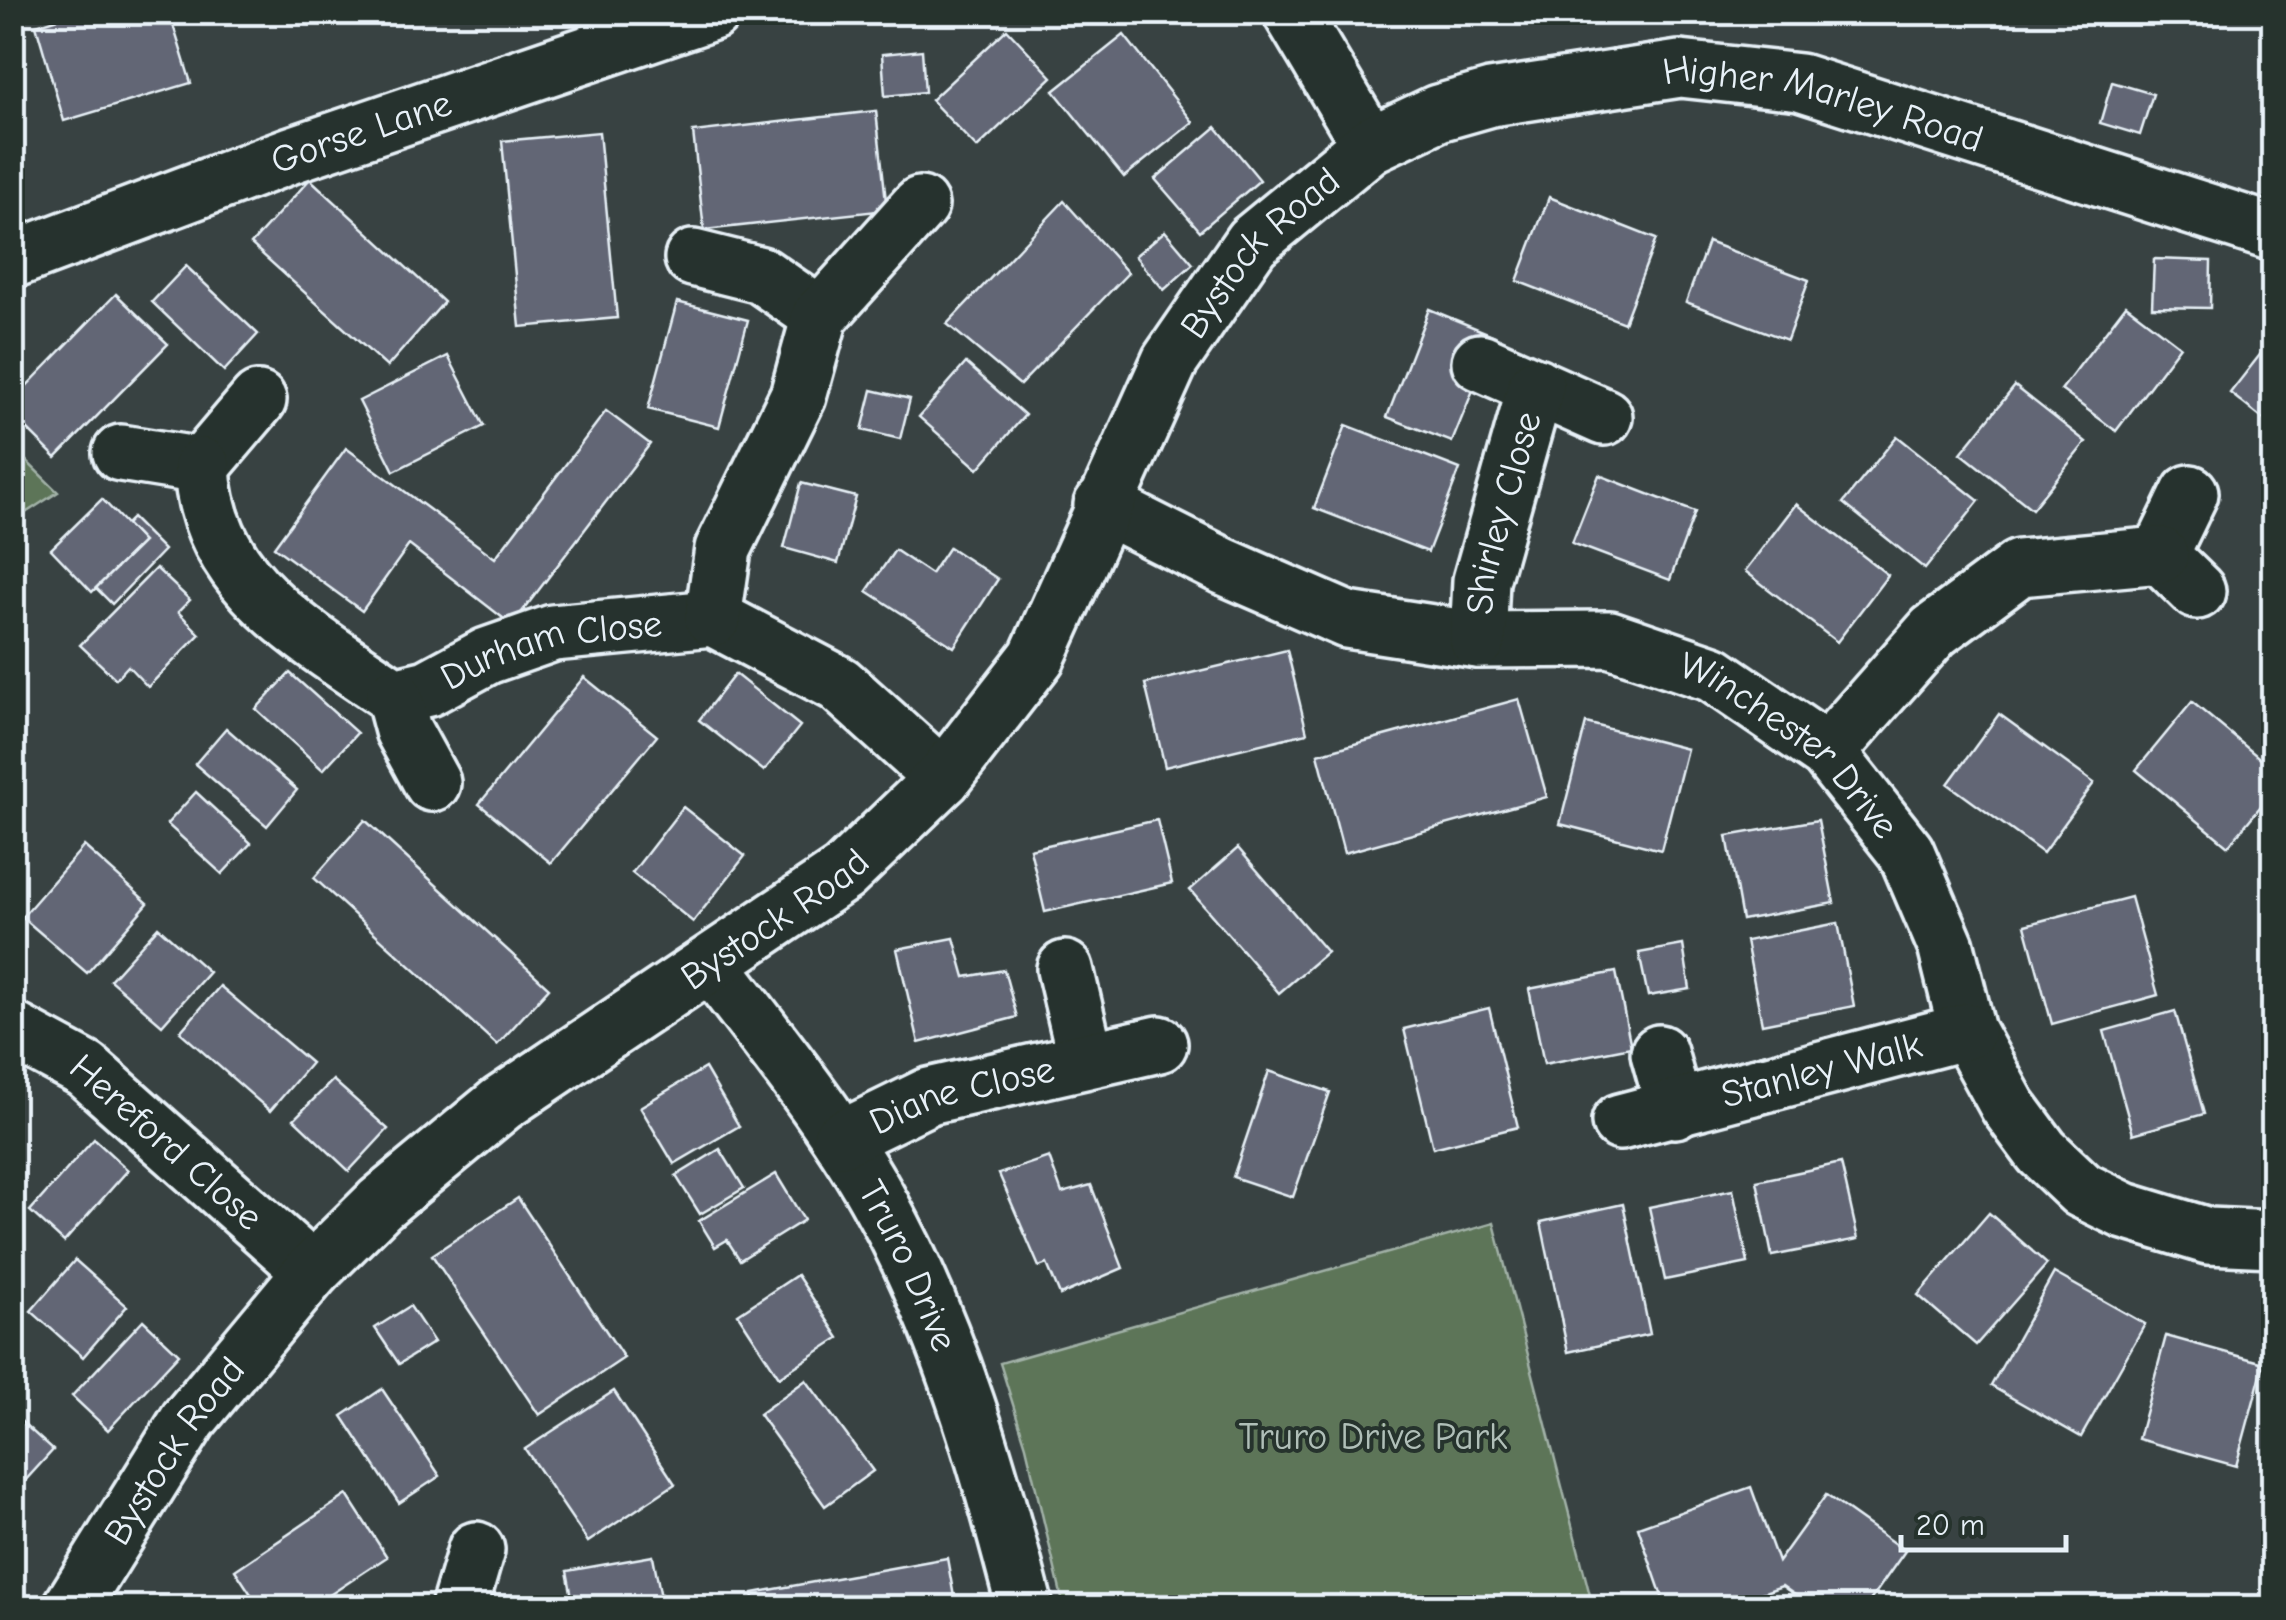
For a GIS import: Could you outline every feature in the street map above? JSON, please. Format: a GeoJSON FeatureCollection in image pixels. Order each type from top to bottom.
{"type":"FeatureCollection","features":[{"type":"Feature","properties":{"kind":"street","name":"Gorse Lane"},"geometry":{"type":"LineString","coordinates":[[12,260],[294,154],[712,12]]}},
{"type":"Feature","properties":{"kind":"street"},"geometry":{"type":"LineString","coordinates":[[1291,12],[1370,146]]}},
{"type":"Feature","properties":{"kind":"street","name":"Higher Marley Road"},"geometry":{"type":"LineString","coordinates":[[1370,146],[1438,113],[1491,98],[1680,69],[1800,82],[2274,233]]}},
{"type":"Feature","properties":{"kind":"street","name":"Bystock Road"},"geometry":{"type":"LineString","coordinates":[[71,1608],[189,1419],[312,1271],[380,1204],[501,1104],[844,874],[943,778],[1037,656],[1170,361],[1252,242],[1308,191],[1370,146]]}},
{"type":"Feature","properties":{"kind":"street","name":"Durham Close"},"geometry":{"type":"LineString","coordinates":[[714,618],[723,550],[798,396],[820,316],[920,205]]}},
{"type":"Feature","properties":{"kind":"street"},"geometry":{"type":"LineString","coordinates":[[693,258],[760,275],[820,316]]}},
{"type":"Feature","properties":{"kind":"street","name":"Shirley Close"},"geometry":{"type":"LineString","coordinates":[[1480,362],[1604,417]]}},
{"type":"Feature","properties":{"kind":"street","name":"Shirley Close"},"geometry":{"type":"LineString","coordinates":[[1478,640],[1481,581],[1536,386]]}},
{"type":"Feature","properties":{"kind":"street"},"geometry":{"type":"LineString","coordinates":[[121,452],[202,466],[258,400]]}},
{"type":"Feature","properties":{"kind":"street","name":"Durham Close"},"geometry":{"type":"LineString","coordinates":[[202,466],[203,496],[212,530],[240,576],[314,640],[394,696],[403,730],[432,782]]}},
{"type":"Feature","properties":{"kind":"street"},"geometry":{"type":"LineString","coordinates":[[1827,752],[1934,631],[2019,568],[2179,573],[2190,493]]}},
{"type":"Feature","properties":{"kind":"street","name":"Winchester Drive"},"geometry":{"type":"LineString","coordinates":[[1102,506],[1223,566],[1347,620],[1478,640],[1610,639],[1713,674],[1827,752],[1906,852],[1946,946],[1967,1030],[2008,1106],[2042,1152],[2082,1190],[2165,1226],[2208,1236],[2274,1240]]}},
{"type":"Feature","properties":{"kind":"street","name":"Durham Close"},"geometry":{"type":"LineString","coordinates":[[394,696],[428,688],[487,656],[552,633],[714,618],[838,684],[943,778]]}},
{"type":"Feature","properties":{"kind":"street","name":"Truro Drive"},"geometry":{"type":"LineString","coordinates":[[711,964],[841,1139],[882,1207],[927,1299],[992,1479],[1025,1608]]}},
{"type":"Feature","properties":{"kind":"street","name":"Diane Close"},"geometry":{"type":"LineString","coordinates":[[1065,969],[1086,1059]]}},
{"type":"Feature","properties":{"kind":"street","name":"Hereford Close"},"geometry":{"type":"LineString","coordinates":[[12,1030],[86,1070],[312,1271]]}},
{"type":"Feature","properties":{"kind":"street","name":"Stanley Walk"},"geometry":{"type":"LineString","coordinates":[[1620,1122],[1967,1030]]}},
{"type":"Feature","properties":{"kind":"street","name":"Diane Close"},"geometry":{"type":"LineString","coordinates":[[841,1139],[929,1096],[1160,1044]]}},
{"type":"Feature","properties":{"kind":"street","name":"Stanley Walk"},"geometry":{"type":"LineString","coordinates":[[1659,1053],[1675,1110]]}},
{"type":"Feature","properties":{"kind":"street"},"geometry":{"type":"LineString","coordinates":[[460,1608],[476,1550]]}},
{"type":"Feature","properties":{"kind":"green space"},"geometry":{"type":"Polygon","coordinates":[[[12,447],[58,492],[13,521],[12,521],[12,447]]]}},
{"type":"Feature","properties":{"kind":"green space","name":"Truro Drive Park"},"geometry":{"type":"Polygon","coordinates":[[[1494,1223],[1593,1607],[1064,1607],[1026,1446],[1000,1363],[1494,1223]]]}},
{"type":"Feature","properties":{"kind":"building"},"geometry":{"type":"Polygon","coordinates":[[[78,12],[169,12],[191,83],[64,121],[36,25],[78,12]]]}},
{"type":"Feature","properties":{"kind":"building"},"geometry":{"type":"Polygon","coordinates":[[[1007,29],[1052,77],[977,148],[931,100],[1007,29]]]}},
{"type":"Feature","properties":{"kind":"building"},"geometry":{"type":"Polygon","coordinates":[[[1124,35],[1193,122],[1124,177],[1054,91],[1124,35]]]}},
{"type":"Feature","properties":{"kind":"building"},"geometry":{"type":"Polygon","coordinates":[[[922,50],[925,92],[885,96],[882,54],[922,50]]]}},
{"type":"Feature","properties":{"kind":"building"},"geometry":{"type":"Polygon","coordinates":[[[2112,82],[2153,94],[2140,135],[2100,123],[2112,82]]]}},
{"type":"Feature","properties":{"kind":"building"},"geometry":{"type":"Polygon","coordinates":[[[876,111],[887,210],[704,230],[693,132],[876,111]]]}},
{"type":"Feature","properties":{"kind":"building"},"geometry":{"type":"Polygon","coordinates":[[[1216,127],[1260,180],[1200,231],[1155,179],[1216,127]]]}},
{"type":"Feature","properties":{"kind":"building"},"geometry":{"type":"Polygon","coordinates":[[[599,132],[617,318],[520,327],[502,141],[599,132]]]}},
{"type":"Feature","properties":{"kind":"building"},"geometry":{"type":"Polygon","coordinates":[[[310,179],[444,302],[387,367],[251,244],[310,179]]]}},
{"type":"Feature","properties":{"kind":"building"},"geometry":{"type":"Polygon","coordinates":[[[1549,197],[1656,239],[1624,323],[1517,281],[1549,197]]]}},
{"type":"Feature","properties":{"kind":"building"},"geometry":{"type":"Polygon","coordinates":[[[1064,201],[1128,273],[1020,385],[947,324],[1064,201]]]}},
{"type":"Feature","properties":{"kind":"building"},"geometry":{"type":"Polygon","coordinates":[[[1165,231],[1193,264],[1164,290],[1135,256],[1165,231]]]}},
{"type":"Feature","properties":{"kind":"building"},"geometry":{"type":"Polygon","coordinates":[[[1708,242],[1809,280],[1787,340],[1686,302],[1708,242]]]}},
{"type":"Feature","properties":{"kind":"building"},"geometry":{"type":"Polygon","coordinates":[[[2154,259],[2211,261],[2210,308],[2152,307],[2154,259]]]}},
{"type":"Feature","properties":{"kind":"building"},"geometry":{"type":"Polygon","coordinates":[[[186,266],[258,334],[224,371],[152,302],[186,266]]]}},
{"type":"Feature","properties":{"kind":"building"},"geometry":{"type":"Polygon","coordinates":[[[116,294],[168,344],[56,458],[12,414],[12,401],[116,294]]]}},
{"type":"Feature","properties":{"kind":"building"},"geometry":{"type":"Polygon","coordinates":[[[677,302],[748,320],[719,427],[648,409],[677,302]]]}},
{"type":"Feature","properties":{"kind":"building"},"geometry":{"type":"Polygon","coordinates":[[[2126,305],[2180,346],[2116,431],[2061,390],[2126,305]]]}},
{"type":"Feature","properties":{"kind":"building"},"geometry":{"type":"Polygon","coordinates":[[[1429,309],[1495,336],[1452,442],[1387,417],[1429,309]]]}},
{"type":"Feature","properties":{"kind":"building"},"geometry":{"type":"Polygon","coordinates":[[[2266,347],[2274,354],[2274,428],[2230,393],[2266,347]]]}},
{"type":"Feature","properties":{"kind":"building"},"geometry":{"type":"Polygon","coordinates":[[[448,356],[484,426],[394,471],[359,401],[448,356]]]}},
{"type":"Feature","properties":{"kind":"building"},"geometry":{"type":"Polygon","coordinates":[[[966,363],[1025,415],[978,469],[919,417],[966,363]]]}},
{"type":"Feature","properties":{"kind":"building"},"geometry":{"type":"Polygon","coordinates":[[[2015,386],[2086,442],[2032,509],[1961,453],[2015,386]]]}},
{"type":"Feature","properties":{"kind":"building"},"geometry":{"type":"Polygon","coordinates":[[[872,390],[910,399],[900,439],[862,430],[872,390]]]}},
{"type":"Feature","properties":{"kind":"building"},"geometry":{"type":"Polygon","coordinates":[[[606,411],[650,444],[512,625],[409,545],[362,611],[274,547],[346,448],[495,558],[606,411]]]}},
{"type":"Feature","properties":{"kind":"building"},"geometry":{"type":"Polygon","coordinates":[[[1346,425],[1460,469],[1428,552],[1314,508],[1346,425]]]}},
{"type":"Feature","properties":{"kind":"building"},"geometry":{"type":"Polygon","coordinates":[[[1897,436],[1979,501],[1925,569],[1843,503],[1897,436]]]}},
{"type":"Feature","properties":{"kind":"building"},"geometry":{"type":"Polygon","coordinates":[[[1599,475],[1695,512],[1670,580],[1572,543],[1599,475]]]}},
{"type":"Feature","properties":{"kind":"building"},"geometry":{"type":"Polygon","coordinates":[[[801,483],[856,497],[838,563],[784,548],[801,483]]]}},
{"type":"Feature","properties":{"kind":"building"},"geometry":{"type":"Polygon","coordinates":[[[102,499],[143,542],[92,592],[51,549],[102,499]]]}},
{"type":"Feature","properties":{"kind":"building"},"geometry":{"type":"Polygon","coordinates":[[[1796,504],[1888,575],[1837,642],[1745,571],[1796,504]]]}},
{"type":"Feature","properties":{"kind":"building"},"geometry":{"type":"Polygon","coordinates":[[[132,518],[164,550],[112,604],[96,588],[143,542],[126,524],[132,518]]]}},
{"type":"Feature","properties":{"kind":"building"},"geometry":{"type":"Polygon","coordinates":[[[949,547],[998,579],[954,647],[867,591],[895,550],[931,574],[949,547]]]}},
{"type":"Feature","properties":{"kind":"building"},"geometry":{"type":"Polygon","coordinates":[[[156,568],[190,600],[178,612],[200,634],[148,687],[128,666],[116,679],[80,645],[156,568]]]}},
{"type":"Feature","properties":{"kind":"building"},"geometry":{"type":"Polygon","coordinates":[[[1287,650],[1307,733],[1165,767],[1145,684],[1287,650]]]}},
{"type":"Feature","properties":{"kind":"building"},"geometry":{"type":"Polygon","coordinates":[[[290,673],[357,733],[323,770],[256,709],[290,673]]]}},
{"type":"Feature","properties":{"kind":"building"},"geometry":{"type":"Polygon","coordinates":[[[735,674],[800,726],[764,771],[699,720],[735,674]]]}},
{"type":"Feature","properties":{"kind":"building"},"geometry":{"type":"Polygon","coordinates":[[[584,677],[657,736],[551,863],[479,804],[584,677]]]}},
{"type":"Feature","properties":{"kind":"building"},"geometry":{"type":"Polygon","coordinates":[[[1519,699],[1547,797],[1344,853],[1318,754],[1519,699]]]}},
{"type":"Feature","properties":{"kind":"building"},"geometry":{"type":"Polygon","coordinates":[[[2192,702],[2274,770],[2274,790],[2228,846],[2136,770],[2192,702]]]}},
{"type":"Feature","properties":{"kind":"building"},"geometry":{"type":"Polygon","coordinates":[[[1999,714],[2094,783],[2043,853],[1948,784],[1999,714]]]}},
{"type":"Feature","properties":{"kind":"building"},"geometry":{"type":"Polygon","coordinates":[[[1586,723],[1687,749],[1661,850],[1560,824],[1586,723]]]}},
{"type":"Feature","properties":{"kind":"building"},"geometry":{"type":"Polygon","coordinates":[[[226,728],[297,790],[267,826],[195,764],[226,728]]]}},
{"type":"Feature","properties":{"kind":"building"},"geometry":{"type":"Polygon","coordinates":[[[196,792],[251,843],[222,874],[167,824],[196,792]]]}},
{"type":"Feature","properties":{"kind":"building"},"geometry":{"type":"Polygon","coordinates":[[[683,807],[745,856],[693,922],[632,873],[683,807]]]}},
{"type":"Feature","properties":{"kind":"building"},"geometry":{"type":"Polygon","coordinates":[[[365,820],[549,988],[497,1045],[314,878],[365,820]]]}},
{"type":"Feature","properties":{"kind":"building"},"geometry":{"type":"Polygon","coordinates":[[[1157,820],[1172,883],[1045,912],[1030,849],[1157,820]]]}},
{"type":"Feature","properties":{"kind":"building"},"geometry":{"type":"Polygon","coordinates":[[[1818,820],[1834,903],[1742,920],[1727,836],[1818,820]]]}},
{"type":"Feature","properties":{"kind":"building"},"geometry":{"type":"Polygon","coordinates":[[[84,846],[148,903],[87,973],[22,917],[84,846]]]}},
{"type":"Feature","properties":{"kind":"building"},"geometry":{"type":"Polygon","coordinates":[[[1238,848],[1327,952],[1279,993],[1190,890],[1238,848]]]}},
{"type":"Feature","properties":{"kind":"building"},"geometry":{"type":"Polygon","coordinates":[[[2131,897],[2158,995],[2052,1024],[2025,925],[2131,897]]]}},
{"type":"Feature","properties":{"kind":"building"},"geometry":{"type":"Polygon","coordinates":[[[1838,923],[1854,1006],[1762,1024],[1746,941],[1838,923]]]}},
{"type":"Feature","properties":{"kind":"building"},"geometry":{"type":"Polygon","coordinates":[[[158,927],[209,972],[162,1025],[110,980],[158,927]]]}},
{"type":"Feature","properties":{"kind":"building"},"geometry":{"type":"Polygon","coordinates":[[[954,938],[965,977],[1004,970],[1017,1017],[919,1043],[897,949],[954,938]]]}},
{"type":"Feature","properties":{"kind":"building"},"geometry":{"type":"Polygon","coordinates":[[[1683,945],[1690,989],[1648,996],[1639,953],[1683,945]]]}},
{"type":"Feature","properties":{"kind":"building"},"geometry":{"type":"Polygon","coordinates":[[[1616,972],[1631,1047],[1544,1064],[1529,989],[1616,972]]]}},
{"type":"Feature","properties":{"kind":"building"},"geometry":{"type":"Polygon","coordinates":[[[220,986],[311,1063],[270,1111],[180,1032],[220,986]]]}},
{"type":"Feature","properties":{"kind":"building"},"geometry":{"type":"Polygon","coordinates":[[[1489,1008],[1518,1127],[1433,1148],[1404,1029],[1489,1008]]]}},
{"type":"Feature","properties":{"kind":"building"},"geometry":{"type":"Polygon","coordinates":[[[2175,1011],[2204,1114],[2133,1134],[2104,1031],[2175,1011]]]}},
{"type":"Feature","properties":{"kind":"building"},"geometry":{"type":"Polygon","coordinates":[[[705,1068],[739,1126],[674,1164],[640,1107],[705,1068]]]}},
{"type":"Feature","properties":{"kind":"building"},"geometry":{"type":"Polygon","coordinates":[[[1269,1071],[1330,1092],[1293,1197],[1233,1177],[1269,1071]]]}},
{"type":"Feature","properties":{"kind":"building"},"geometry":{"type":"Polygon","coordinates":[[[333,1080],[388,1129],[349,1171],[294,1119],[333,1080]]]}},
{"type":"Feature","properties":{"kind":"building"},"geometry":{"type":"Polygon","coordinates":[[[94,1139],[128,1170],[64,1242],[30,1211],[94,1139]]]}},
{"type":"Feature","properties":{"kind":"building"},"geometry":{"type":"Polygon","coordinates":[[[720,1149],[744,1188],[700,1214],[676,1176],[720,1149]]]}},
{"type":"Feature","properties":{"kind":"building"},"geometry":{"type":"Polygon","coordinates":[[[1049,1157],[1062,1193],[1091,1185],[1123,1268],[1060,1295],[1047,1264],[1039,1267],[999,1174],[1049,1157]]]}},
{"type":"Feature","properties":{"kind":"building"},"geometry":{"type":"Polygon","coordinates":[[[1841,1163],[1858,1239],[1772,1256],[1757,1181],[1841,1163]]]}},
{"type":"Feature","properties":{"kind":"building"},"geometry":{"type":"Polygon","coordinates":[[[776,1174],[804,1220],[740,1260],[727,1240],[715,1247],[699,1221],[776,1174]]]}},
{"type":"Feature","properties":{"kind":"building"},"geometry":{"type":"Polygon","coordinates":[[[1733,1190],[1748,1263],[1665,1280],[1649,1207],[1733,1190]]]}},
{"type":"Feature","properties":{"kind":"building"},"geometry":{"type":"Polygon","coordinates":[[[518,1198],[624,1358],[539,1415],[432,1255],[518,1198]]]}},
{"type":"Feature","properties":{"kind":"building"},"geometry":{"type":"Polygon","coordinates":[[[1623,1204],[1650,1334],[1568,1352],[1541,1222],[1623,1204]]]}},
{"type":"Feature","properties":{"kind":"building"},"geometry":{"type":"Polygon","coordinates":[[[1989,1213],[2047,1264],[1976,1345],[1918,1295],[1989,1213]]]}},
{"type":"Feature","properties":{"kind":"building"},"geometry":{"type":"Polygon","coordinates":[[[75,1260],[127,1306],[83,1357],[31,1311],[75,1260]]]}},
{"type":"Feature","properties":{"kind":"building"},"geometry":{"type":"Polygon","coordinates":[[[2054,1273],[2145,1324],[2081,1437],[1991,1386],[2054,1273]]]}},
{"type":"Feature","properties":{"kind":"building"},"geometry":{"type":"Polygon","coordinates":[[[797,1275],[839,1338],[779,1377],[738,1314],[797,1275]]]}},
{"type":"Feature","properties":{"kind":"building"},"geometry":{"type":"Polygon","coordinates":[[[410,1306],[434,1342],[399,1364],[375,1328],[410,1306]]]}},
{"type":"Feature","properties":{"kind":"building"},"geometry":{"type":"Polygon","coordinates":[[[143,1320],[179,1354],[108,1430],[72,1396],[143,1320]]]}},
{"type":"Feature","properties":{"kind":"building"},"geometry":{"type":"Polygon","coordinates":[[[2166,1336],[2264,1363],[2236,1466],[2138,1439],[2166,1336]]]}},
{"type":"Feature","properties":{"kind":"building"},"geometry":{"type":"Polygon","coordinates":[[[806,1380],[873,1471],[825,1506],[759,1414],[806,1380]]]}},
{"type":"Feature","properties":{"kind":"building"},"geometry":{"type":"Polygon","coordinates":[[[382,1389],[440,1476],[399,1503],[342,1416],[382,1389]]]}},
{"type":"Feature","properties":{"kind":"building"},"geometry":{"type":"Polygon","coordinates":[[[614,1391],[675,1484],[588,1542],[525,1449],[614,1391]]]}},
{"type":"Feature","properties":{"kind":"building"},"geometry":{"type":"Polygon","coordinates":[[[12,1413],[53,1450],[12,1495],[12,1413]]]}},
{"type":"Feature","properties":{"kind":"building"},"geometry":{"type":"Polygon","coordinates":[[[1751,1487],[1778,1562],[1826,1495],[1905,1551],[1865,1608],[1813,1608],[1782,1586],[1719,1608],[1666,1608],[1638,1527],[1751,1487]]]}},
{"type":"Feature","properties":{"kind":"building"},"geometry":{"type":"Polygon","coordinates":[[[347,1495],[387,1557],[310,1608],[260,1608],[235,1570],[347,1495]]]}},
{"type":"Feature","properties":{"kind":"building"},"geometry":{"type":"Polygon","coordinates":[[[653,1556],[663,1608],[574,1608],[567,1571],[653,1556]]]}},
{"type":"Feature","properties":{"kind":"building"},"geometry":{"type":"Polygon","coordinates":[[[947,1558],[956,1608],[756,1608],[753,1593],[947,1558]]]}}]}
